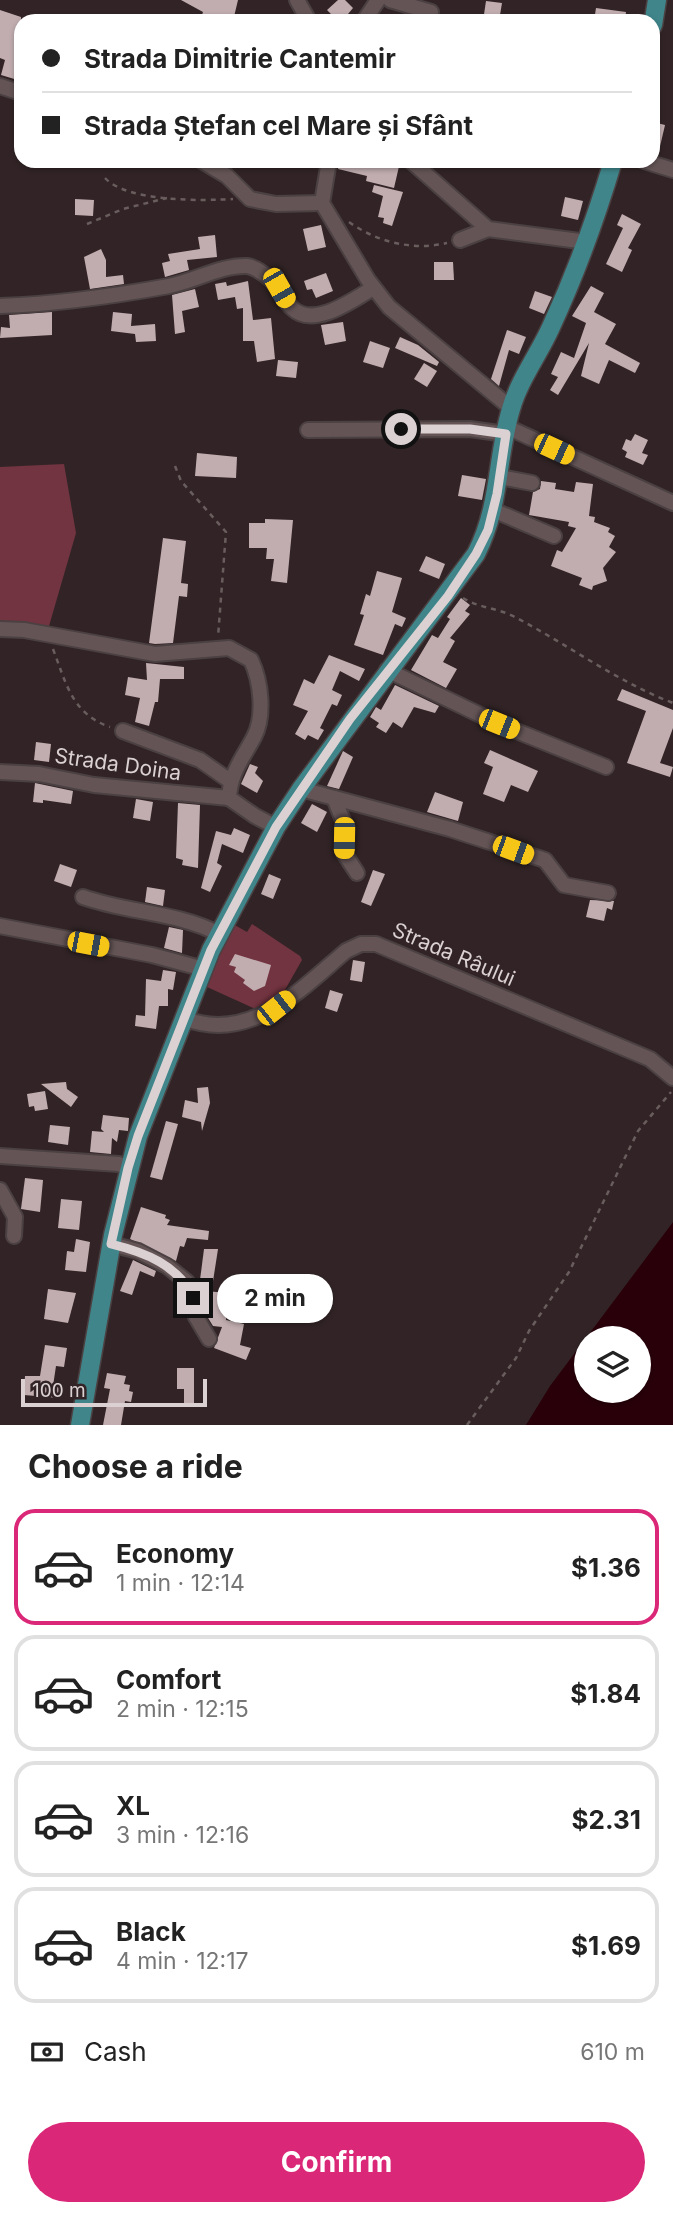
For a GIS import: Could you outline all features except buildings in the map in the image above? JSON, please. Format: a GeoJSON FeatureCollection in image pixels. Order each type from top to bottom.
{"type":"FeatureCollection","features":[{"type":"Feature","properties":{"kind":"main road"},"geometry":{"type":"LineString","coordinates":[[80,1425],[111,1244],[128,1168],[204,969],[219,934],[276,827],[387,670],[452,590],[476,554],[488,530],[493,510],[511,408],[551,328],[587,242],[611,168]]}},
{"type":"Feature","properties":{"kind":"street"},"geometry":{"type":"LineString","coordinates":[[390,0],[431,12]]}},
{"type":"Feature","properties":{"kind":"street"},"geometry":{"type":"LineString","coordinates":[[214,168],[227,176],[250,199],[276,204],[325,207]]}},
{"type":"Feature","properties":{"kind":"street"},"geometry":{"type":"LineString","coordinates":[[328,168],[325,207],[373,288],[389,307],[511,408]]}},
{"type":"Feature","properties":{"kind":"street"},"geometry":{"type":"LineString","coordinates":[[419,168],[488,229]]}},
{"type":"Feature","properties":{"kind":"street"},"geometry":{"type":"LineString","coordinates":[[460,240],[488,229],[587,242]]}},
{"type":"Feature","properties":{"kind":"street"},"geometry":{"type":"LineString","coordinates":[[0,306],[48,304],[172,285],[235,267],[251,266],[279,288],[291,307],[310,317],[373,288]]}},
{"type":"Feature","properties":{"kind":"street"},"geometry":{"type":"LineString","coordinates":[[308,430],[506,431],[673,503]]}},
{"type":"Feature","properties":{"kind":"street"},"geometry":{"type":"LineString","coordinates":[[500,477],[532,483]]}},
{"type":"Feature","properties":{"kind":"street"},"geometry":{"type":"LineString","coordinates":[[493,510],[554,536]]}},
{"type":"Feature","properties":{"kind":"street"},"geometry":{"type":"LineString","coordinates":[[0,629],[24,630],[52,637],[133,647],[155,654],[222,648],[236,650],[251,660],[259,691],[258,726],[230,781],[229,798],[254,816],[276,827]]}},
{"type":"Feature","properties":{"kind":"street"},"geometry":{"type":"LineString","coordinates":[[387,670],[499,724],[606,767]]}},
{"type":"Feature","properties":{"kind":"street"},"geometry":{"type":"LineString","coordinates":[[123,731],[200,760],[230,781]]}},
{"type":"Feature","properties":{"kind":"street","name":"Strada Doina"},"geometry":{"type":"LineString","coordinates":[[0,772],[39,774],[93,785],[229,798]]}},
{"type":"Feature","properties":{"kind":"street"},"geometry":{"type":"LineString","coordinates":[[301,789],[424,821],[545,860],[564,885],[608,893]]}},
{"type":"Feature","properties":{"kind":"street"},"geometry":{"type":"LineString","coordinates":[[334,798],[344,823],[344,853],[357,873]]}},
{"type":"Feature","properties":{"kind":"street"},"geometry":{"type":"LineString","coordinates":[[83,897],[139,912],[179,919],[219,934]]}},
{"type":"Feature","properties":{"kind":"street"},"geometry":{"type":"LineString","coordinates":[[0,926],[204,969]]}},
{"type":"Feature","properties":{"kind":"street","name":"Strada Râului"},"geometry":{"type":"LineString","coordinates":[[186,1020],[209,1026],[223,1026],[263,1016],[346,951],[361,944],[376,944],[650,1059],[673,1078]]}},
{"type":"Feature","properties":{"kind":"street"},"geometry":{"type":"LineString","coordinates":[[0,1156],[119,1164],[128,1168]]}},
{"type":"Feature","properties":{"kind":"street"},"geometry":{"type":"LineString","coordinates":[[0,1190],[15,1217],[14,1236]]}},
{"type":"Feature","properties":{"kind":"street"},"geometry":{"type":"LineString","coordinates":[[111,1244],[138,1251],[167,1266],[187,1282],[195,1317],[209,1339]]}},
{"type":"Feature","properties":{"kind":"path"},"geometry":{"type":"LineString","coordinates":[[105,178],[118,188],[169,197],[250,199]]}},
{"type":"Feature","properties":{"kind":"path"},"geometry":{"type":"LineString","coordinates":[[87,224],[123,209],[169,197]]}},
{"type":"Feature","properties":{"kind":"path"},"geometry":{"type":"LineString","coordinates":[[325,207],[370,236],[395,244],[429,247],[460,240]]}},
{"type":"Feature","properties":{"kind":"path"},"geometry":{"type":"LineString","coordinates":[[175,466],[181,481],[226,532],[218,635],[222,648]]}},
{"type":"Feature","properties":{"kind":"path"},"geometry":{"type":"LineString","coordinates":[[452,590],[478,607],[509,614],[637,689],[673,703]]}},
{"type":"Feature","properties":{"kind":"path"},"geometry":{"type":"LineString","coordinates":[[52,637],[54,652],[78,707],[87,717],[123,731]]}},
{"type":"Feature","properties":{"kind":"path"},"geometry":{"type":"LineString","coordinates":[[467,1425],[516,1358],[529,1331],[569,1272],[638,1131],[673,1089]]}},
{"type":"Feature","properties":{"kind":"shaded area"},"geometry":{"type":"Polygon","coordinates":[[[64,464],[76,533],[49,626],[0,626],[0,467],[64,464]]]}},
{"type":"Feature","properties":{"kind":"shaded area"},"geometry":{"type":"Polygon","coordinates":[[[233,924],[247,932],[252,924],[302,960],[278,1002],[262,1012],[207,987],[216,952],[233,924]]]}},
{"type":"Feature","properties":{"kind":"shaded area"},"geometry":{"type":"Polygon","coordinates":[[[673,1222],[673,1425],[526,1425],[574,1354],[574,1403],[651,1403],[651,1326],[595,1326],[673,1222]]]}},
{"type":"Feature","properties":{"kind":"route"},"geometry":{"type":"LineString","coordinates":[[193,1298],[187,1282],[167,1266],[138,1251],[111,1244],[138,1136],[186,1020],[211,950],[276,827],[350,719],[463,574],[488,530],[497,494],[506,434],[470,429],[401,429]]}}]}
